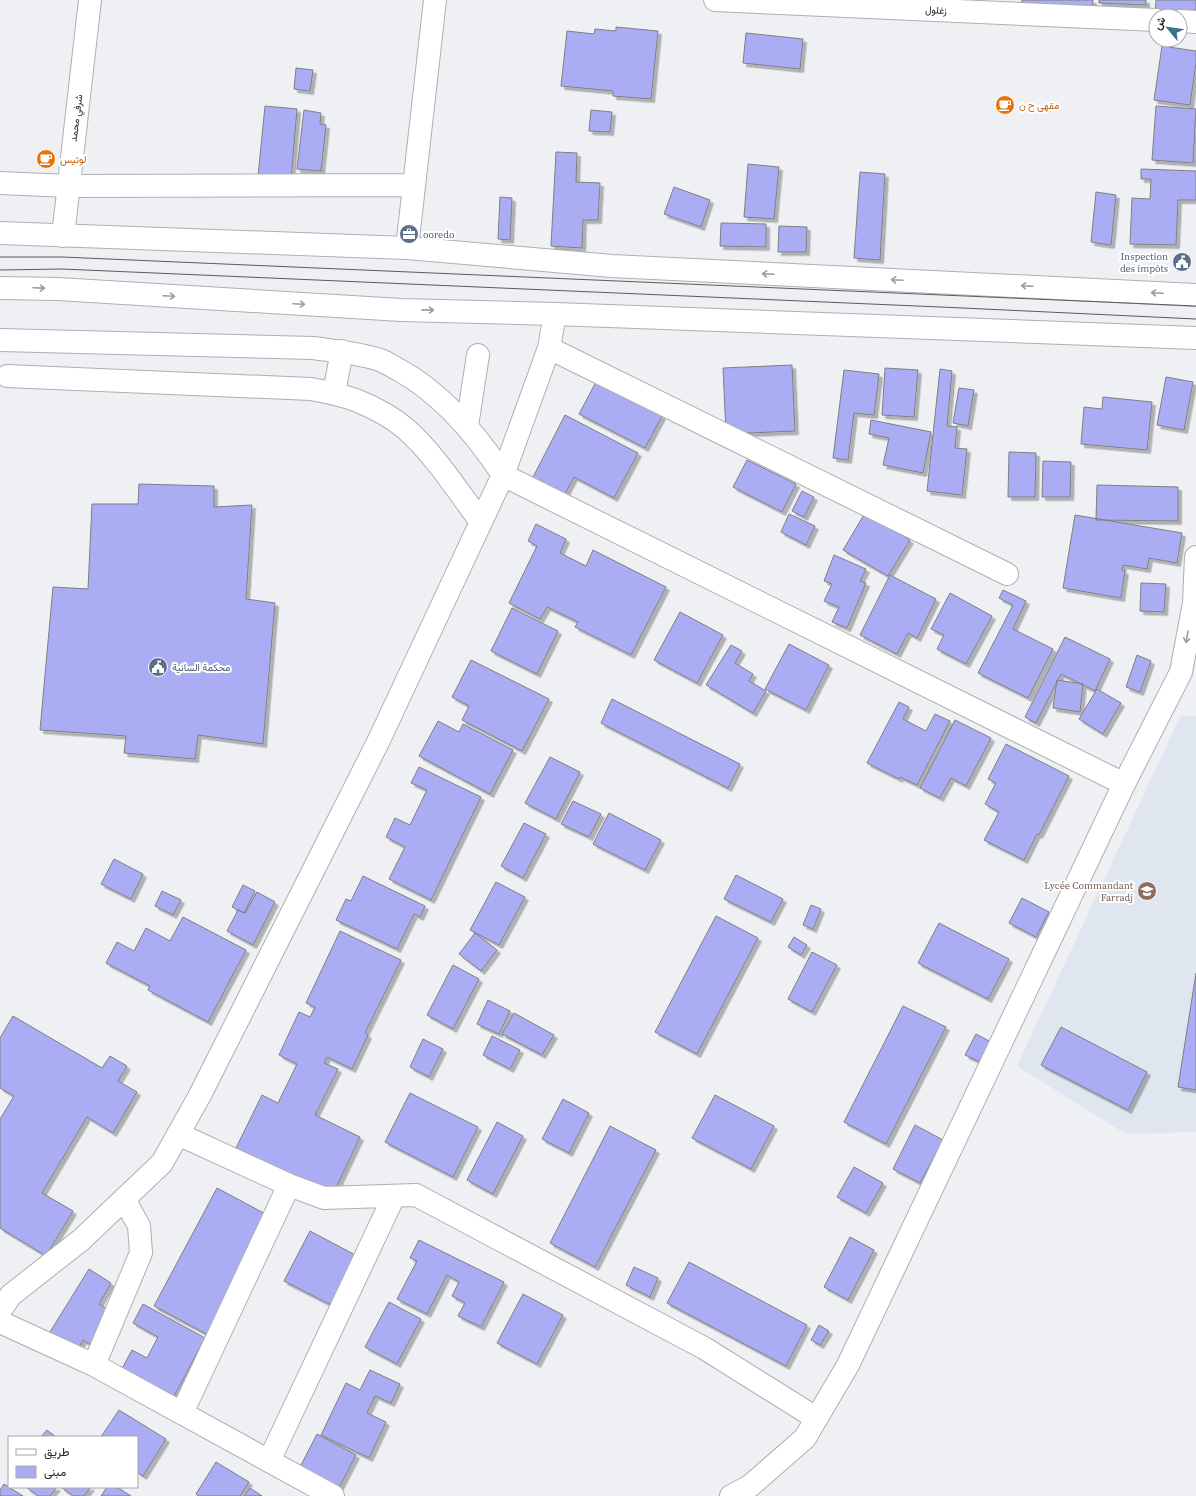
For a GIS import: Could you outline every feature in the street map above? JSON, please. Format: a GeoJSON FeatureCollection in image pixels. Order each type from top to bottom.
{"type":"FeatureCollection","features":[{"type":"Feature","properties":{"kind":"street","name":"شرفي محمد"},"geometry":{"type":"LineString","coordinates":[[64,236],[68,186],[90,0]]}},
{"type":"Feature","properties":{"kind":"street"},"geometry":{"type":"LineString","coordinates":[[407,248],[436,0]]}},
{"type":"Feature","properties":{"kind":"street","name":"زغلول"},"geometry":{"type":"LineString","coordinates":[[715,0],[1148,20]]}},
{"type":"Feature","properties":{"kind":"street"},"geometry":{"type":"LineString","coordinates":[[0,183],[68,186],[414,185]]}},
{"type":"Feature","properties":{"kind":"street"},"geometry":{"type":"LineString","coordinates":[[0,233],[407,248],[612,266],[1196,295]]}},
{"type":"Feature","properties":{"kind":"street"},"geometry":{"type":"LineString","coordinates":[[0,288],[58,289],[401,310],[555,314],[1196,338]]}},
{"type":"Feature","properties":{"kind":"street"},"geometry":{"type":"LineString","coordinates":[[0,1311],[11,1295],[81,1240],[162,1164],[200,1095],[379,740],[503,476],[550,348],[555,314]]}},
{"type":"Feature","properties":{"kind":"street"},"geometry":{"type":"LineString","coordinates":[[0,340],[313,348],[342,351],[380,360],[411,377],[440,400],[467,426],[503,476],[1124,784]]}},
{"type":"Feature","properties":{"kind":"street"},"geometry":{"type":"LineString","coordinates":[[550,348],[1007,574]]}},
{"type":"Feature","properties":{"kind":"street"},"geometry":{"type":"LineString","coordinates":[[334,393],[342,351]]}},
{"type":"Feature","properties":{"kind":"street"},"geometry":{"type":"LineString","coordinates":[[467,426],[478,355]]}},
{"type":"Feature","properties":{"kind":"street"},"geometry":{"type":"LineString","coordinates":[[7,376],[311,389],[334,393],[357,401],[382,413],[405,428],[426,449],[481,522]]}},
{"type":"Feature","properties":{"kind":"street"},"geometry":{"type":"LineString","coordinates":[[731,1496],[750,1486],[805,1438],[852,1358],[1124,784],[1188,673],[1195,603],[1196,557]]}},
{"type":"Feature","properties":{"kind":"street"},"geometry":{"type":"LineString","coordinates":[[178,1134],[289,1185],[324,1198],[416,1195],[704,1348],[816,1418]]}},
{"type":"Feature","properties":{"kind":"street"},"geometry":{"type":"LineString","coordinates":[[182,1413],[289,1185]]}},
{"type":"Feature","properties":{"kind":"street"},"geometry":{"type":"LineString","coordinates":[[268,1461],[394,1196]]}},
{"type":"Feature","properties":{"kind":"street"},"geometry":{"type":"LineString","coordinates":[[94,1365],[141,1253],[139,1226],[124,1199]]}},
{"type":"Feature","properties":{"kind":"street"},"geometry":{"type":"LineString","coordinates":[[0,1322],[94,1365],[333,1496]]}},
{"type":"Feature","properties":{"kind":"shaded area","name":"Lycée Commandant Farradj"},"geometry":{"type":"Polygon","coordinates":[[[1181,715],[1196,716],[1196,1132],[1126,1134],[1017,1066],[1181,715]]]}},
{"type":"Feature","properties":{"kind":"building"},"geometry":{"type":"Polygon","coordinates":[[[1022,0],[1093,0],[1092,13],[1021,10],[1022,0]]]}},
{"type":"Feature","properties":{"kind":"building"},"geometry":{"type":"Polygon","coordinates":[[[1099,0],[1146,0],[1146,5],[1099,3],[1099,0]]]}},
{"type":"Feature","properties":{"kind":"building"},"geometry":{"type":"Polygon","coordinates":[[[1156,0],[1196,0],[1196,21],[1188,18],[1188,8],[1156,8],[1156,0]]]}},
{"type":"Feature","properties":{"kind":"building"},"geometry":{"type":"Polygon","coordinates":[[[616,27],[658,31],[651,99],[613,96],[613,91],[561,86],[567,31],[594,34],[595,29],[616,31],[616,27]]]}},
{"type":"Feature","properties":{"kind":"building"},"geometry":{"type":"Polygon","coordinates":[[[746,33],[803,39],[800,69],[743,63],[746,33]]]}},
{"type":"Feature","properties":{"kind":"building"},"geometry":{"type":"Polygon","coordinates":[[[1162,48],[1176,48],[1196,51],[1196,63],[1190,105],[1154,100],[1162,48]]]}},
{"type":"Feature","properties":{"kind":"building"},"geometry":{"type":"Polygon","coordinates":[[[296,68],[313,70],[310,91],[294,89],[296,68]]]}},
{"type":"Feature","properties":{"kind":"building"},"geometry":{"type":"Polygon","coordinates":[[[265,106],[297,109],[291,179],[258,176],[265,106]]]}},
{"type":"Feature","properties":{"kind":"building"},"geometry":{"type":"Polygon","coordinates":[[[1156,106],[1196,109],[1193,163],[1152,160],[1156,106]]]}},
{"type":"Feature","properties":{"kind":"building"},"geometry":{"type":"Polygon","coordinates":[[[304,110],[321,113],[320,124],[326,125],[321,171],[297,169],[304,110]]]}},
{"type":"Feature","properties":{"kind":"building"},"geometry":{"type":"Polygon","coordinates":[[[591,110],[612,112],[610,132],[589,131],[591,110]]]}},
{"type":"Feature","properties":{"kind":"building"},"geometry":{"type":"Polygon","coordinates":[[[556,152],[577,153],[576,182],[600,183],[598,220],[583,220],[582,248],[551,246],[556,152]]]}},
{"type":"Feature","properties":{"kind":"building"},"geometry":{"type":"Polygon","coordinates":[[[748,164],[779,167],[774,219],[744,217],[748,164]]]}},
{"type":"Feature","properties":{"kind":"building"},"geometry":{"type":"Polygon","coordinates":[[[1141,169],[1196,171],[1196,200],[1178,200],[1176,245],[1130,244],[1132,198],[1150,199],[1151,179],[1141,179],[1141,169]]]}},
{"type":"Feature","properties":{"kind":"building"},"geometry":{"type":"Polygon","coordinates":[[[860,172],[885,174],[880,260],[854,258],[860,172]]]}},
{"type":"Feature","properties":{"kind":"building"},"geometry":{"type":"Polygon","coordinates":[[[674,187],[710,200],[701,227],[664,214],[674,187]]]}},
{"type":"Feature","properties":{"kind":"building"},"geometry":{"type":"Polygon","coordinates":[[[1096,192],[1116,195],[1111,245],[1091,242],[1096,192]]]}},
{"type":"Feature","properties":{"kind":"building"},"geometry":{"type":"Polygon","coordinates":[[[500,197],[512,198],[510,240],[498,239],[500,197]]]}},
{"type":"Feature","properties":{"kind":"building"},"geometry":{"type":"Polygon","coordinates":[[[721,223],[766,224],[766,247],[720,246],[721,223]]]}},
{"type":"Feature","properties":{"kind":"building"},"geometry":{"type":"Polygon","coordinates":[[[779,226],[807,227],[806,252],[778,252],[779,226]]]}},
{"type":"Feature","properties":{"kind":"building"},"geometry":{"type":"Polygon","coordinates":[[[792,365],[795,431],[726,434],[723,368],[792,365]]]}},
{"type":"Feature","properties":{"kind":"building"},"geometry":{"type":"Polygon","coordinates":[[[885,368],[918,370],[914,417],[882,415],[885,368]]]}},
{"type":"Feature","properties":{"kind":"building"},"geometry":{"type":"Polygon","coordinates":[[[940,369],[952,371],[947,426],[957,427],[955,448],[967,449],[962,495],[927,491],[940,369]]]}},
{"type":"Feature","properties":{"kind":"building"},"geometry":{"type":"Polygon","coordinates":[[[844,370],[879,374],[874,415],[854,413],[848,460],[833,458],[844,370]]]}},
{"type":"Feature","properties":{"kind":"building"},"geometry":{"type":"Polygon","coordinates":[[[1166,377],[1193,382],[1184,430],[1157,425],[1166,377]]]}},
{"type":"Feature","properties":{"kind":"building"},"geometry":{"type":"Polygon","coordinates":[[[596,382],[662,416],[645,448],[579,414],[596,382]]]}},
{"type":"Feature","properties":{"kind":"building"},"geometry":{"type":"Polygon","coordinates":[[[959,388],[974,390],[968,426],[953,423],[959,388]]]}},
{"type":"Feature","properties":{"kind":"building"},"geometry":{"type":"Polygon","coordinates":[[[1103,397],[1152,402],[1147,450],[1081,444],[1084,407],[1102,409],[1103,397]]]}},
{"type":"Feature","properties":{"kind":"building"},"geometry":{"type":"Polygon","coordinates":[[[565,415],[638,453],[614,498],[574,477],[564,496],[532,479],[565,415]]]}},
{"type":"Feature","properties":{"kind":"building"},"geometry":{"type":"Polygon","coordinates":[[[871,420],[931,432],[923,473],[883,465],[889,438],[869,434],[871,420]]]}},
{"type":"Feature","properties":{"kind":"building"},"geometry":{"type":"Polygon","coordinates":[[[1009,452],[1036,453],[1035,497],[1008,497],[1009,452]]]}},
{"type":"Feature","properties":{"kind":"building"},"geometry":{"type":"Polygon","coordinates":[[[747,460],[796,484],[782,512],[733,487],[747,460]]]}},
{"type":"Feature","properties":{"kind":"building"},"geometry":{"type":"Polygon","coordinates":[[[1043,461],[1071,462],[1070,497],[1042,497],[1043,461]]]}},
{"type":"Feature","properties":{"kind":"building","name":"محكمة السانية"},"geometry":{"type":"Polygon","coordinates":[[[139,484],[214,486],[214,507],[252,505],[246,599],[275,603],[263,744],[198,735],[195,759],[124,753],[126,736],[40,730],[53,587],[88,589],[92,504],[138,504],[139,484]]]}},
{"type":"Feature","properties":{"kind":"building"},"geometry":{"type":"Polygon","coordinates":[[[1097,485],[1178,487],[1178,521],[1096,520],[1097,485]]]}},
{"type":"Feature","properties":{"kind":"building"},"geometry":{"type":"Polygon","coordinates":[[[802,491],[814,497],[804,517],[792,511],[802,491]]]}},
{"type":"Feature","properties":{"kind":"building"},"geometry":{"type":"Polygon","coordinates":[[[865,513],[910,540],[888,576],[843,550],[865,513]]]}},
{"type":"Feature","properties":{"kind":"building"},"geometry":{"type":"Polygon","coordinates":[[[789,514],[815,526],[806,545],[781,532],[789,514]]]}},
{"type":"Feature","properties":{"kind":"building"},"geometry":{"type":"Polygon","coordinates":[[[1075,515],[1182,533],[1177,563],[1149,558],[1147,569],[1123,565],[1122,570],[1125,571],[1121,598],[1063,588],[1075,515]]]}},
{"type":"Feature","properties":{"kind":"building"},"geometry":{"type":"Polygon","coordinates":[[[536,524],[566,539],[560,553],[586,566],[593,550],[666,587],[631,655],[575,627],[578,622],[547,607],[540,619],[509,603],[537,546],[528,541],[536,524]]]}},
{"type":"Feature","properties":{"kind":"building"},"geometry":{"type":"Polygon","coordinates":[[[834,555],[866,569],[860,581],[866,583],[847,628],[832,622],[839,607],[824,601],[832,584],[824,581],[834,555]]]}},
{"type":"Feature","properties":{"kind":"building"},"geometry":{"type":"Polygon","coordinates":[[[890,575],[936,599],[917,638],[908,633],[897,654],[860,635],[890,575]]]}},
{"type":"Feature","properties":{"kind":"building"},"geometry":{"type":"Polygon","coordinates":[[[1141,583],[1166,584],[1164,612],[1140,611],[1141,583]]]}},
{"type":"Feature","properties":{"kind":"building"},"geometry":{"type":"Polygon","coordinates":[[[1003,590],[1026,601],[1013,629],[1053,649],[1028,698],[978,673],[1013,605],[999,598],[1003,590]]]}},
{"type":"Feature","properties":{"kind":"building"},"geometry":{"type":"Polygon","coordinates":[[[950,593],[992,616],[966,664],[937,649],[944,635],[931,629],[950,593]]]}},
{"type":"Feature","properties":{"kind":"building"},"geometry":{"type":"Polygon","coordinates":[[[512,608],[558,631],[537,674],[491,651],[512,608]]]}},
{"type":"Feature","properties":{"kind":"building"},"geometry":{"type":"Polygon","coordinates":[[[680,612],[723,635],[697,683],[654,660],[680,612]]]}},
{"type":"Feature","properties":{"kind":"building"},"geometry":{"type":"Polygon","coordinates":[[[1065,637],[1110,659],[1095,691],[1061,674],[1036,723],[1025,717],[1065,637]]]}},
{"type":"Feature","properties":{"kind":"building"},"geometry":{"type":"Polygon","coordinates":[[[789,644],[829,665],[806,710],[765,689],[789,644]]]}},
{"type":"Feature","properties":{"kind":"building"},"geometry":{"type":"Polygon","coordinates":[[[731,645],[742,651],[735,663],[753,674],[749,681],[766,691],[753,713],[706,685],[731,645]]]}},
{"type":"Feature","properties":{"kind":"building"},"geometry":{"type":"Polygon","coordinates":[[[1137,655],[1151,661],[1140,692],[1126,687],[1137,655]]]}},
{"type":"Feature","properties":{"kind":"building"},"geometry":{"type":"Polygon","coordinates":[[[471,660],[549,699],[522,751],[462,720],[469,706],[452,697],[471,660]]]}},
{"type":"Feature","properties":{"kind":"building"},"geometry":{"type":"Polygon","coordinates":[[[1057,680],[1083,684],[1080,712],[1053,708],[1057,680]]]}},
{"type":"Feature","properties":{"kind":"building"},"geometry":{"type":"Polygon","coordinates":[[[1097,689],[1121,703],[1103,734],[1079,719],[1097,689]]]}},
{"type":"Feature","properties":{"kind":"building"},"geometry":{"type":"Polygon","coordinates":[[[612,699],[740,764],[728,788],[601,723],[612,699]]]}},
{"type":"Feature","properties":{"kind":"building"},"geometry":{"type":"Polygon","coordinates":[[[899,702],[909,707],[903,719],[926,731],[935,714],[950,721],[917,785],[900,777],[899,779],[867,763],[899,702]]]}},
{"type":"Feature","properties":{"kind":"building"},"geometry":{"type":"Polygon","coordinates":[[[955,720],[991,738],[966,786],[951,778],[940,798],[920,788],[955,720]]]}},
{"type":"Feature","properties":{"kind":"building"},"geometry":{"type":"Polygon","coordinates":[[[438,721],[459,732],[463,724],[513,750],[490,794],[419,756],[438,721]]]}},
{"type":"Feature","properties":{"kind":"building"},"geometry":{"type":"Polygon","coordinates":[[[1006,744],[1069,776],[1039,835],[1037,834],[1024,860],[984,840],[999,812],[985,804],[996,783],[988,779],[1006,744]]]}},
{"type":"Feature","properties":{"kind":"building"},"geometry":{"type":"Polygon","coordinates":[[[550,757],[580,772],[556,819],[525,803],[550,757]]]}},
{"type":"Feature","properties":{"kind":"building"},"geometry":{"type":"Polygon","coordinates":[[[419,767],[481,797],[431,900],[389,879],[405,847],[386,837],[395,818],[410,825],[427,790],[411,783],[419,767]]]}},
{"type":"Feature","properties":{"kind":"building"},"geometry":{"type":"Polygon","coordinates":[[[573,801],[601,814],[589,837],[561,824],[573,801]]]}},
{"type":"Feature","properties":{"kind":"building"},"geometry":{"type":"Polygon","coordinates":[[[609,813],[661,840],[645,870],[593,844],[609,813]]]}},
{"type":"Feature","properties":{"kind":"building"},"geometry":{"type":"Polygon","coordinates":[[[524,823],[546,834],[523,878],[501,866],[524,823]]]}},
{"type":"Feature","properties":{"kind":"building"},"geometry":{"type":"Polygon","coordinates":[[[114,859],[143,874],[131,899],[101,884],[114,859]]]}},
{"type":"Feature","properties":{"kind":"building"},"geometry":{"type":"Polygon","coordinates":[[[736,875],[783,899],[771,922],[724,899],[736,875]]]}},
{"type":"Feature","properties":{"kind":"building"},"geometry":{"type":"Polygon","coordinates":[[[363,876],[425,906],[420,917],[414,914],[397,949],[336,920],[346,899],[351,901],[363,876]]]}},
{"type":"Feature","properties":{"kind":"building"},"geometry":{"type":"Polygon","coordinates":[[[496,882],[525,897],[499,945],[470,930],[496,882]]]}},
{"type":"Feature","properties":{"kind":"building"},"geometry":{"type":"Polygon","coordinates":[[[243,885],[255,891],[244,913],[232,907],[243,885]]]}},
{"type":"Feature","properties":{"kind":"building"},"geometry":{"type":"Polygon","coordinates":[[[162,891],[181,900],[173,915],[155,906],[162,891]]]}},
{"type":"Feature","properties":{"kind":"building"},"geometry":{"type":"Polygon","coordinates":[[[257,892],[275,902],[253,945],[227,931],[238,910],[245,913],[257,892]]]}},
{"type":"Feature","properties":{"kind":"building"},"geometry":{"type":"Polygon","coordinates":[[[1022,898],[1049,912],[1036,937],[1009,923],[1022,898]]]}},
{"type":"Feature","properties":{"kind":"building"},"geometry":{"type":"Polygon","coordinates":[[[811,905],[821,909],[813,929],[803,925],[811,905]]]}},
{"type":"Feature","properties":{"kind":"building"},"geometry":{"type":"Polygon","coordinates":[[[716,916],[758,938],[697,1054],[655,1032],[716,916]]]}},
{"type":"Feature","properties":{"kind":"building"},"geometry":{"type":"Polygon","coordinates":[[[183,917],[246,950],[208,1022],[148,990],[150,986],[106,963],[117,942],[134,951],[146,928],[170,941],[183,917]]]}},
{"type":"Feature","properties":{"kind":"building"},"geometry":{"type":"Polygon","coordinates":[[[939,923],[1009,959],[988,999],[918,963],[939,923]]]}},
{"type":"Feature","properties":{"kind":"building"},"geometry":{"type":"Polygon","coordinates":[[[340,931],[401,960],[365,1033],[368,1035],[352,1069],[327,1057],[324,1063],[338,1069],[315,1115],[360,1137],[334,1192],[234,1152],[262,1095],[278,1103],[297,1064],[279,1055],[299,1012],[310,1017],[315,1007],[306,1003],[340,931]]]}},
{"type":"Feature","properties":{"kind":"building"},"geometry":{"type":"Polygon","coordinates":[[[475,933],[497,950],[481,971],[459,954],[475,933]]]}},
{"type":"Feature","properties":{"kind":"building"},"geometry":{"type":"Polygon","coordinates":[[[794,937],[807,945],[801,955],[788,947],[794,937]]]}},
{"type":"Feature","properties":{"kind":"building"},"geometry":{"type":"Polygon","coordinates":[[[812,952],[837,965],[812,1012],[788,999],[812,952]]]}},
{"type":"Feature","properties":{"kind":"building"},"geometry":{"type":"Polygon","coordinates":[[[453,965],[479,979],[453,1029],[427,1015],[453,965]]]}},
{"type":"Feature","properties":{"kind":"building"},"geometry":{"type":"Polygon","coordinates":[[[1196,973],[1196,1090],[1178,1087],[1196,973]]]}},
{"type":"Feature","properties":{"kind":"building"},"geometry":{"type":"Polygon","coordinates":[[[488,1000],[510,1011],[499,1034],[477,1024],[488,1000]]]}},
{"type":"Feature","properties":{"kind":"building"},"geometry":{"type":"Polygon","coordinates":[[[903,1006],[946,1027],[886,1144],[844,1122],[903,1006]]]}},
{"type":"Feature","properties":{"kind":"building"},"geometry":{"type":"Polygon","coordinates":[[[514,1013],[554,1035],[542,1055],[502,1034],[514,1013]]]}},
{"type":"Feature","properties":{"kind":"building"},"geometry":{"type":"Polygon","coordinates":[[[13,1016],[102,1068],[110,1056],[127,1066],[118,1081],[137,1092],[113,1133],[87,1117],[42,1193],[73,1211],[46,1256],[0,1228],[0,1119],[14,1096],[0,1088],[0,1038],[13,1016]]]}},
{"type":"Feature","properties":{"kind":"building"},"geometry":{"type":"Polygon","coordinates":[[[1061,1027],[1147,1072],[1128,1110],[1041,1065],[1061,1027]]]}},
{"type":"Feature","properties":{"kind":"building"},"geometry":{"type":"Polygon","coordinates":[[[976,1034],[991,1042],[980,1062],[965,1055],[976,1034]]]}},
{"type":"Feature","properties":{"kind":"building"},"geometry":{"type":"Polygon","coordinates":[[[492,1036],[520,1050],[510,1069],[483,1055],[492,1036]]]}},
{"type":"Feature","properties":{"kind":"building"},"geometry":{"type":"Polygon","coordinates":[[[423,1039],[443,1049],[429,1077],[410,1067],[423,1039]]]}},
{"type":"Feature","properties":{"kind":"building"},"geometry":{"type":"Polygon","coordinates":[[[410,1093],[478,1127],[453,1177],[385,1142],[410,1093]]]}},
{"type":"Feature","properties":{"kind":"building"},"geometry":{"type":"Polygon","coordinates":[[[715,1095],[774,1126],[751,1169],[692,1138],[715,1095]]]}},
{"type":"Feature","properties":{"kind":"building"},"geometry":{"type":"Polygon","coordinates":[[[563,1099],[589,1113],[569,1153],[542,1139],[563,1099]]]}},
{"type":"Feature","properties":{"kind":"building"},"geometry":{"type":"Polygon","coordinates":[[[497,1122],[523,1136],[493,1194],[467,1180],[497,1122]]]}},
{"type":"Feature","properties":{"kind":"building"},"geometry":{"type":"Polygon","coordinates":[[[915,1125],[943,1140],[920,1183],[893,1169],[915,1125]]]}},
{"type":"Feature","properties":{"kind":"building"},"geometry":{"type":"Polygon","coordinates":[[[610,1126],[656,1150],[595,1267],[550,1243],[610,1126]]]}},
{"type":"Feature","properties":{"kind":"building"},"geometry":{"type":"Polygon","coordinates":[[[854,1167],[883,1183],[866,1213],[837,1197],[854,1167]]]}},
{"type":"Feature","properties":{"kind":"building"},"geometry":{"type":"Polygon","coordinates":[[[217,1188],[273,1218],[212,1337],[154,1306],[217,1188]]]}},
{"type":"Feature","properties":{"kind":"building"},"geometry":{"type":"Polygon","coordinates":[[[310,1231],[363,1259],[337,1308],[284,1281],[310,1231]]]}},
{"type":"Feature","properties":{"kind":"building"},"geometry":{"type":"Polygon","coordinates":[[[850,1237],[874,1250],[848,1300],[824,1287],[850,1237]]]}},
{"type":"Feature","properties":{"kind":"building"},"geometry":{"type":"Polygon","coordinates":[[[419,1240],[504,1282],[481,1327],[458,1316],[465,1303],[452,1296],[459,1282],[447,1275],[427,1314],[397,1299],[417,1261],[410,1258],[419,1240]]]}},
{"type":"Feature","properties":{"kind":"building"},"geometry":{"type":"Polygon","coordinates":[[[689,1262],[807,1325],[786,1366],[667,1303],[689,1262]]]}},
{"type":"Feature","properties":{"kind":"building"},"geometry":{"type":"Polygon","coordinates":[[[634,1267],[658,1278],[650,1297],[626,1285],[634,1267]]]}},
{"type":"Feature","properties":{"kind":"building"},"geometry":{"type":"Polygon","coordinates":[[[89,1269],[111,1283],[99,1304],[116,1315],[95,1348],[83,1340],[73,1358],[45,1340],[89,1269]]]}},
{"type":"Feature","properties":{"kind":"building"},"geometry":{"type":"Polygon","coordinates":[[[523,1294],[563,1315],[537,1364],[497,1343],[523,1294]]]}},
{"type":"Feature","properties":{"kind":"building"},"geometry":{"type":"Polygon","coordinates":[[[389,1302],[421,1319],[397,1364],[365,1347],[389,1302]]]}},
{"type":"Feature","properties":{"kind":"building"},"geometry":{"type":"Polygon","coordinates":[[[143,1304],[205,1338],[171,1402],[119,1374],[132,1350],[147,1358],[158,1337],[133,1323],[143,1304]]]}},
{"type":"Feature","properties":{"kind":"building"},"geometry":{"type":"Polygon","coordinates":[[[819,1325],[829,1331],[820,1345],[811,1340],[819,1325]]]}},
{"type":"Feature","properties":{"kind":"building"},"geometry":{"type":"Polygon","coordinates":[[[370,1370],[400,1384],[391,1403],[375,1396],[367,1413],[386,1422],[369,1458],[321,1435],[346,1383],[360,1390],[370,1370]]]}},
{"type":"Feature","properties":{"kind":"building"},"geometry":{"type":"Polygon","coordinates":[[[119,1410],[166,1439],[143,1476],[138,1473],[138,1436],[102,1436],[119,1410]]]}},
{"type":"Feature","properties":{"kind":"building"},"geometry":{"type":"Polygon","coordinates":[[[47,1430],[55,1436],[42,1436],[47,1430]]]}},
{"type":"Feature","properties":{"kind":"building"},"geometry":{"type":"Polygon","coordinates":[[[317,1434],[356,1455],[339,1488],[300,1467],[317,1434]]]}},
{"type":"Feature","properties":{"kind":"building"},"geometry":{"type":"Polygon","coordinates":[[[216,1462],[249,1482],[240,1496],[198,1496],[196,1494],[216,1462]]]}},
{"type":"Feature","properties":{"kind":"building"},"geometry":{"type":"Polygon","coordinates":[[[4,1484],[8,1488],[23,1496],[0,1496],[0,1490],[4,1484]]]}},
{"type":"Feature","properties":{"kind":"building"},"geometry":{"type":"Polygon","coordinates":[[[27,1488],[56,1488],[50,1496],[38,1496],[27,1488]]]}},
{"type":"Feature","properties":{"kind":"building"},"geometry":{"type":"Polygon","coordinates":[[[62,1488],[90,1488],[84,1496],[73,1496],[62,1488]]]}},
{"type":"Feature","properties":{"kind":"building"},"geometry":{"type":"Polygon","coordinates":[[[106,1488],[119,1488],[131,1496],[101,1496],[106,1488]]]}},
{"type":"Feature","properties":{"kind":"building"},"geometry":{"type":"Polygon","coordinates":[[[250,1488],[262,1496],[244,1496],[250,1488]]]}},
{"type":"Feature","properties":{"kind":"tram line"},"geometry":{"type":"LineString","coordinates":[[0,257],[62,257],[1196,306]]}},
{"type":"Feature","properties":{"kind":"tram line"},"geometry":{"type":"LineString","coordinates":[[0,270],[62,269],[1196,319]]}},
{"type":"Feature","properties":{"kind":"place","name":"مقهى ح ن"},"geometry":{"type":"Point","coordinates":[1005,105]}},
{"type":"Feature","properties":{"kind":"place","name":"لوتيس"},"geometry":{"type":"Point","coordinates":[46,159]}},
{"type":"Feature","properties":{"kind":"place","name":"ooredo"},"geometry":{"type":"Point","coordinates":[409,234]}},
{"type":"Feature","properties":{"kind":"place","name":"Inspection des impôts"},"geometry":{"type":"Point","coordinates":[1182,262]}},
{"type":"Feature","properties":{"kind":"place","name":"محكمة السانية"},"geometry":{"type":"Point","coordinates":[158,667]}},
{"type":"Feature","properties":{"kind":"place","name":"Lycée Commandant Farradj"},"geometry":{"type":"Point","coordinates":[1147,891]}}]}
